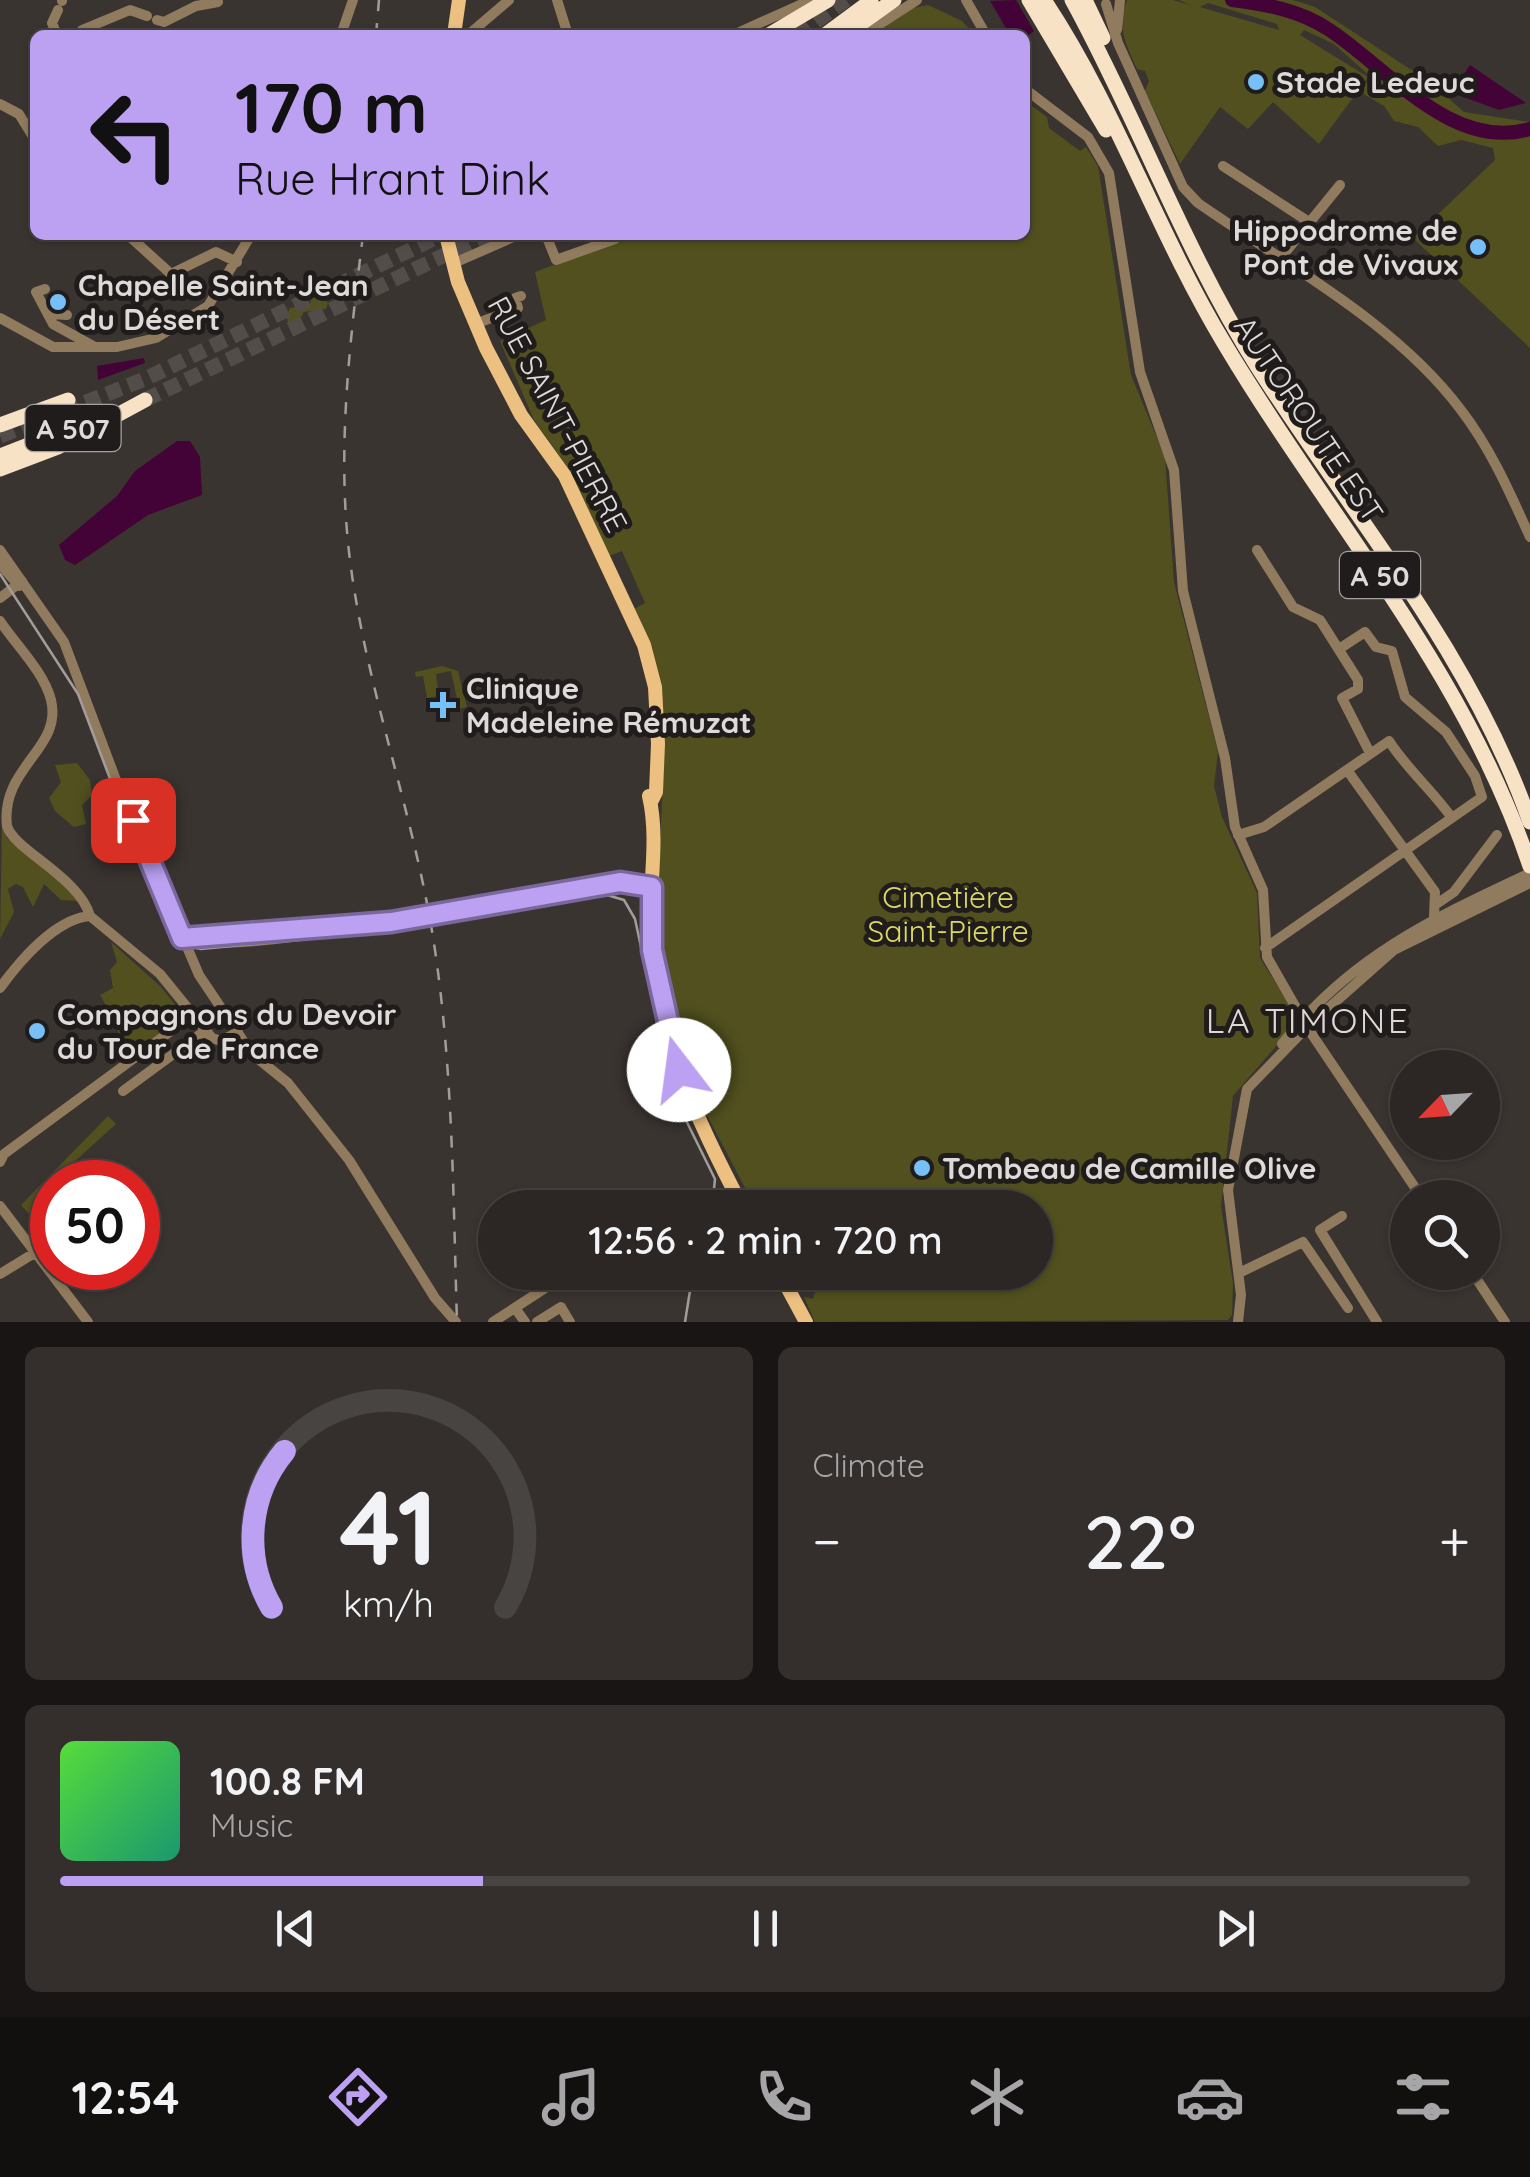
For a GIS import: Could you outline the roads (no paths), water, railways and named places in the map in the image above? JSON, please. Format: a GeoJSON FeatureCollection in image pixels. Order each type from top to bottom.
{"type":"FeatureCollection","features":[{"type":"Feature","properties":{"kind":"highway"},"geometry":{"type":"LineString","coordinates":[[777,30],[828,0]]}},
{"type":"Feature","properties":{"kind":"highway"},"geometry":{"type":"LineString","coordinates":[[832,30],[871,0]]}},
{"type":"Feature","properties":{"kind":"highway"},"geometry":{"type":"LineString","coordinates":[[852,30],[894,0]]}},
{"type":"Feature","properties":{"kind":"highway"},"geometry":{"type":"LineString","coordinates":[[1029,0],[1169,243]]}},
{"type":"Feature","properties":{"kind":"highway","name":"AUTOROUTE EST"},"geometry":{"type":"LineString","coordinates":[[1044,0],[1106,108],[1169,243],[1232,357],[1453,691],[1493,772],[1529,864]]}},
{"type":"Feature","properties":{"kind":"highway","name":"AUTOROUTE EST"},"geometry":{"type":"LineString","coordinates":[[1072,0],[1158,182],[1258,367],[1467,684],[1530,822]]}},
{"type":"Feature","properties":{"kind":"highway"},"geometry":{"type":"LineString","coordinates":[[1086,0],[1158,182]]}},
{"type":"Feature","properties":{"kind":"highway"},"geometry":{"type":"LineString","coordinates":[[0,425],[68,400]]}},
{"type":"Feature","properties":{"kind":"highway","name":"A 507"},"geometry":{"type":"LineString","coordinates":[[0,456],[146,400],[58,447],[0,470]]}},
{"type":"Feature","properties":{"kind":"main road"},"geometry":{"type":"LineString","coordinates":[[452,30],[458,3]]}},
{"type":"Feature","properties":{"kind":"main road","name":"RUE SAINT-PIERRE"},"geometry":{"type":"LineString","coordinates":[[447,240],[475,324],[514,403],[566,476],[644,645],[654,686],[657,732],[648,886],[654,960],[676,1061],[737,1190]]}},
{"type":"Feature","properties":{"kind":"main road"},"geometry":{"type":"LineString","coordinates":[[789,1290],[806,1322]]}},
{"type":"Feature","properties":{"kind":"street"},"geometry":{"type":"LineString","coordinates":[[343,30],[354,0]]}},
{"type":"Feature","properties":{"kind":"street"},"geometry":{"type":"LineString","coordinates":[[474,30],[509,0]]}},
{"type":"Feature","properties":{"kind":"street"},"geometry":{"type":"LineString","coordinates":[[557,0],[566,30]]}},
{"type":"Feature","properties":{"kind":"street"},"geometry":{"type":"LineString","coordinates":[[744,30],[810,0]]}},
{"type":"Feature","properties":{"kind":"street"},"geometry":{"type":"LineString","coordinates":[[871,30],[917,0]]}},
{"type":"Feature","properties":{"kind":"street"},"geometry":{"type":"LineString","coordinates":[[966,0],[983,30]]}},
{"type":"Feature","properties":{"kind":"street"},"geometry":{"type":"LineString","coordinates":[[1117,36],[1120,0],[1104,2],[1117,36],[1183,187],[1198,204],[1387,337],[1441,386],[1488,450],[1530,537]]}},
{"type":"Feature","properties":{"kind":"street"},"geometry":{"type":"LineString","coordinates":[[81,30],[130,10],[164,22],[198,3],[218,2]]}},
{"type":"Feature","properties":{"kind":"street"},"geometry":{"type":"LineString","coordinates":[[55,30],[52,23],[61,4]]}},
{"type":"Feature","properties":{"kind":"street"},"geometry":{"type":"LineString","coordinates":[[1030,93],[1088,137],[1109,173],[1140,372],[1171,454],[1183,591],[1225,758],[1238,836],[1262,890],[1265,948],[1270,966],[1410,1180]]}},
{"type":"Feature","properties":{"kind":"street"},"geometry":{"type":"LineString","coordinates":[[0,104],[19,114],[30,132]]}},
{"type":"Feature","properties":{"kind":"street"},"geometry":{"type":"LineString","coordinates":[[1223,166],[1309,222]]}},
{"type":"Feature","properties":{"kind":"street"},"geometry":{"type":"LineString","coordinates":[[1279,260],[1340,185]]}},
{"type":"Feature","properties":{"kind":"street"},"geometry":{"type":"LineString","coordinates":[[134,240],[171,274],[216,252],[236,262]]}},
{"type":"Feature","properties":{"kind":"street"},"geometry":{"type":"LineString","coordinates":[[0,318],[38,342],[93,347],[133,344],[190,322],[208,306],[248,240]]}},
{"type":"Feature","properties":{"kind":"street"},"geometry":{"type":"LineString","coordinates":[[452,264],[507,240]]}},
{"type":"Feature","properties":{"kind":"street"},"geometry":{"type":"LineString","coordinates":[[548,240],[556,260],[612,240]]}},
{"type":"Feature","properties":{"kind":"street"},"geometry":{"type":"LineString","coordinates":[[45,289],[36,292],[54,324],[93,347]]}},
{"type":"Feature","properties":{"kind":"street"},"geometry":{"type":"LineString","coordinates":[[475,324],[519,311],[515,298],[522,296]]}},
{"type":"Feature","properties":{"kind":"street"},"geometry":{"type":"LineString","coordinates":[[39,301],[52,314],[68,315]]}},
{"type":"Feature","properties":{"kind":"street"},"geometry":{"type":"LineString","coordinates":[[0,550],[64,642],[118,788],[199,975],[259,1061],[288,1082],[349,1160],[438,1303],[456,1322]]}},
{"type":"Feature","properties":{"kind":"street"},"geometry":{"type":"LineString","coordinates":[[1258,550],[1293,607],[1320,620],[1359,683],[1342,700],[1370,753]]}},
{"type":"Feature","properties":{"kind":"street"},"geometry":{"type":"LineString","coordinates":[[0,564],[21,582]]}},
{"type":"Feature","properties":{"kind":"street"},"geometry":{"type":"LineString","coordinates":[[0,598],[21,582]]}},
{"type":"Feature","properties":{"kind":"street"},"geometry":{"type":"LineString","coordinates":[[0,622],[44,684],[52,712],[44,739],[12,776],[7,825],[66,881],[90,916],[160,974],[207,1031],[221,1041],[235,1027]]}},
{"type":"Feature","properties":{"kind":"street"},"geometry":{"type":"LineString","coordinates":[[1265,948],[1452,818],[1483,792],[1446,732],[1405,696],[1392,651],[1376,647],[1365,632],[1339,650]]}},
{"type":"Feature","properties":{"kind":"street"},"geometry":{"type":"LineString","coordinates":[[1238,836],[1264,827],[1390,741],[1406,768],[1424,780],[1452,818]]}},
{"type":"Feature","properties":{"kind":"street"},"geometry":{"type":"LineString","coordinates":[[1347,770],[1440,898],[1455,907]]}},
{"type":"Feature","properties":{"kind":"street"},"geometry":{"type":"LineString","coordinates":[[1435,922],[1440,898],[1497,835]]}},
{"type":"Feature","properties":{"kind":"street"},"geometry":{"type":"LineString","coordinates":[[626,882],[644,872],[651,845]]}},
{"type":"Feature","properties":{"kind":"street"},"geometry":{"type":"LineString","coordinates":[[1455,907],[1530,874]]}},
{"type":"Feature","properties":{"kind":"street"},"geometry":{"type":"LineString","coordinates":[[182,938],[391,922],[626,882],[648,886]]}},
{"type":"Feature","properties":{"kind":"street"},"geometry":{"type":"LineString","coordinates":[[1435,922],[1530,883]]}},
{"type":"Feature","properties":{"kind":"street"},"geometry":{"type":"LineString","coordinates":[[1238,1322],[1239,1273],[1228,1210],[1243,1099],[1304,1023],[1378,958],[1453,914],[1455,907]]}},
{"type":"Feature","properties":{"kind":"street"},"geometry":{"type":"LineString","coordinates":[[0,988],[29,953],[73,921],[90,916]]}},
{"type":"Feature","properties":{"kind":"street"},"geometry":{"type":"LineString","coordinates":[[2,1158],[194,1014]]}},
{"type":"Feature","properties":{"kind":"street"},"geometry":{"type":"LineString","coordinates":[[123,1091],[207,1031]]}},
{"type":"Feature","properties":{"kind":"street"},"geometry":{"type":"LineString","coordinates":[[0,1206],[30,1244]]}},
{"type":"Feature","properties":{"kind":"street"},"geometry":{"type":"LineString","coordinates":[[1342,1216],[1320,1230],[1376,1322]]}},
{"type":"Feature","properties":{"kind":"street"},"geometry":{"type":"LineString","coordinates":[[1239,1273],[1303,1242],[1348,1308]]}},
{"type":"Feature","properties":{"kind":"street"},"geometry":{"type":"LineString","coordinates":[[0,1274],[30,1256]]}},
{"type":"Feature","properties":{"kind":"street"},"geometry":{"type":"LineString","coordinates":[[64,1290],[88,1322]]}},
{"type":"Feature","properties":{"kind":"street"},"geometry":{"type":"LineString","coordinates":[[493,1322],[543,1290]]}},
{"type":"Feature","properties":{"kind":"street"},"geometry":{"type":"LineString","coordinates":[[1484,1290],[1505,1322]]}},
{"type":"Feature","properties":{"kind":"street"},"geometry":{"type":"LineString","coordinates":[[538,1322],[560,1307],[570,1322]]}},
{"type":"Feature","properties":{"kind":"street"},"geometry":{"type":"LineString","coordinates":[[516,1308],[525,1322]]}},
{"type":"Feature","properties":{"kind":"waterway"},"geometry":{"type":"LineString","coordinates":[[1232,0],[1282,9],[1317,22],[1447,117],[1473,128],[1501,133],[1530,129]]}},
{"type":"Feature","properties":{"kind":"tunnel"},"geometry":{"type":"LineString","coordinates":[[804,30],[846,0]]}},
{"type":"Feature","properties":{"kind":"tunnel"},"geometry":{"type":"LineString","coordinates":[[0,436],[145,379],[431,240]]}},
{"type":"Feature","properties":{"kind":"tunnel"},"geometry":{"type":"LineString","coordinates":[[145,400],[476,240]]}},
{"type":"Feature","properties":{"kind":"tram line"},"geometry":{"type":"LineString","coordinates":[[0,574],[78,694],[166,927],[180,944],[201,949],[361,934],[600,893],[624,900],[635,919],[672,1092],[715,1179],[714,1190]]}},
{"type":"Feature","properties":{"kind":"tram line"},"geometry":{"type":"LineString","coordinates":[[685,1322],[690,1290]]}},
{"type":"Feature","properties":{"kind":"railway"},"geometry":{"type":"LineString","coordinates":[[376,30],[379,0]]}},
{"type":"Feature","properties":{"kind":"railway"},"geometry":{"type":"LineString","coordinates":[[362,240],[345,433],[349,552],[366,649],[424,888],[440,985],[453,1177],[457,1322]]}},
{"type":"Feature","properties":{"kind":"place","name":"Stade Ledeuc"},"geometry":{"type":"Point","coordinates":[1256,82]}},
{"type":"Feature","properties":{"kind":"place","name":"Hippodrome de Pont de Vivaux"},"geometry":{"type":"Point","coordinates":[1478,247]}},
{"type":"Feature","properties":{"kind":"place","name":"Chapelle Saint-Jean du Désert"},"geometry":{"type":"Point","coordinates":[58,302]}},
{"type":"Feature","properties":{"kind":"place","name":"Clinique Madeleine Rémuzat"},"geometry":{"type":"Point","coordinates":[443,705]}},
{"type":"Feature","properties":{"kind":"place","name":"Compagnons du Devoir du Tour de France"},"geometry":{"type":"Point","coordinates":[37,1031]}},
{"type":"Feature","properties":{"kind":"place","name":"Tombeau de Camille Olive"},"geometry":{"type":"Point","coordinates":[922,1168]}},
{"type":"Feature","properties":{"kind":"district","name":"LA TIMONE"},"geometry":{"type":"Point","coordinates":[1308,1020]}},
{"type":"Feature","properties":{"kind":"park label","name":"Cimetière Saint-Pierre"},"geometry":{"type":"Point","coordinates":[948,914]}}]}
